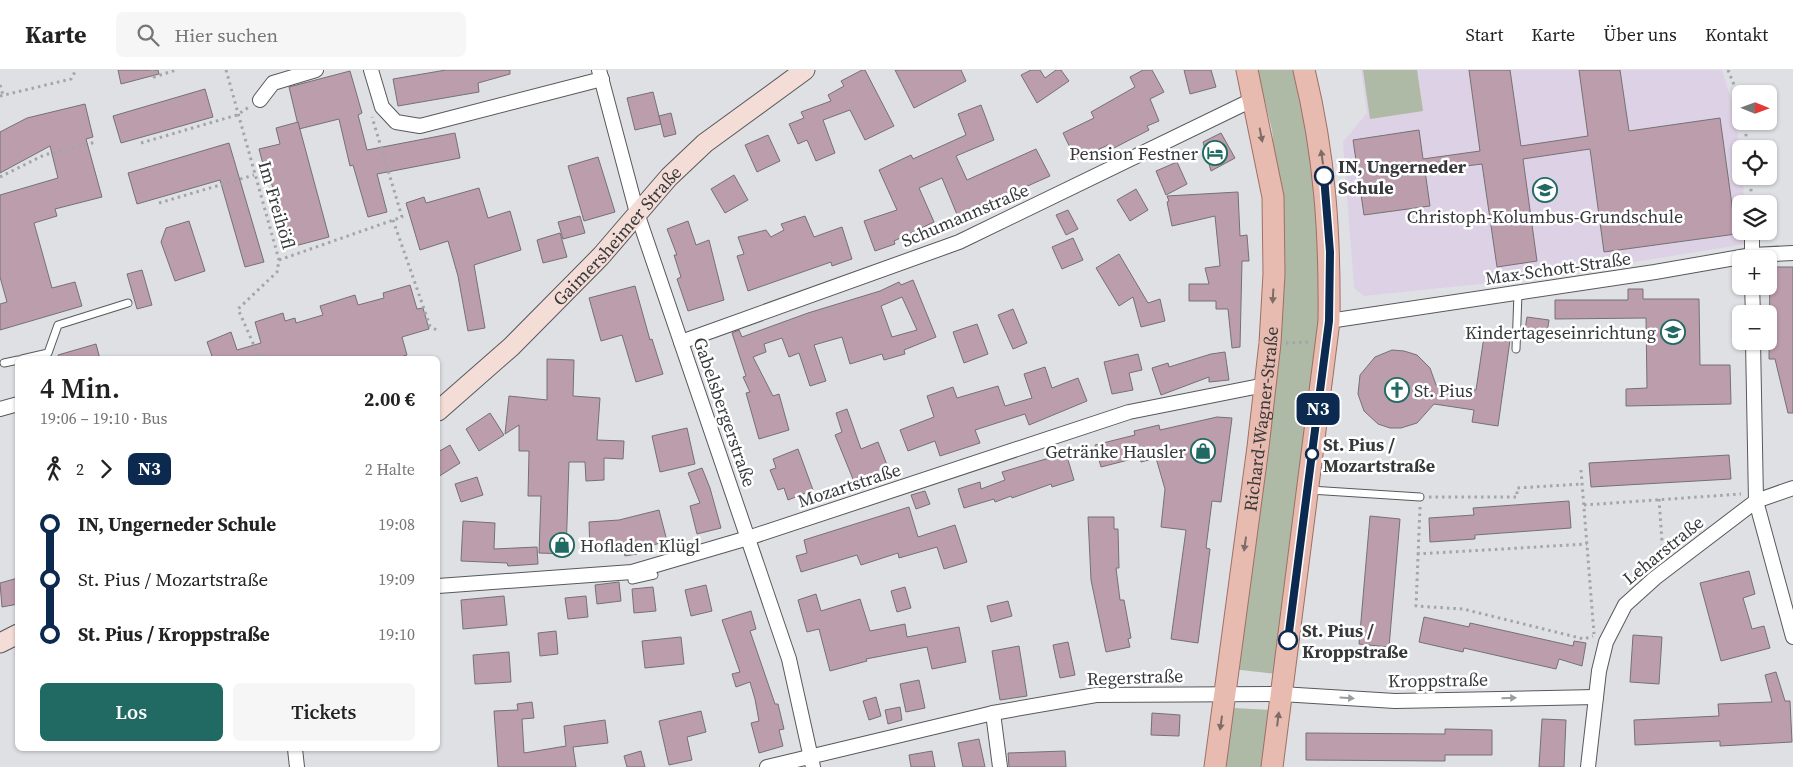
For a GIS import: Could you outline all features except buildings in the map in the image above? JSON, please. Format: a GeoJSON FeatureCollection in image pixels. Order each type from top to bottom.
{"type":"FeatureCollection","features":[{"type":"Feature","properties":{"kind":"main road","name":"Richard-Wagner-Straße"},"geometry":{"type":"LineString","coordinates":[[1215,767],[1265,385],[1270,343],[1274,274],[1274,197],[1254,99],[1246,70]]}},
{"type":"Feature","properties":{"kind":"main road"},"geometry":{"type":"LineString","coordinates":[[1272,767],[1328,331],[1330,252],[1325,184],[1317,123],[1304,70]]}},
{"type":"Feature","properties":{"kind":"street"},"geometry":{"type":"LineString","coordinates":[[260,100],[273,83],[316,70]]}},
{"type":"Feature","properties":{"kind":"street"},"geometry":{"type":"LineString","coordinates":[[371,70],[382,107],[396,122],[420,126],[601,74]]}},
{"type":"Feature","properties":{"kind":"street","name":"Gaimersheimer Straße"},"geometry":{"type":"LineString","coordinates":[[440,410],[511,348],[601,256],[669,177],[705,143],[805,70]]}},
{"type":"Feature","properties":{"kind":"street","name":"Gabelsbergerstraße"},"geometry":{"type":"LineString","coordinates":[[601,74],[637,213],[789,660],[812,762]]}},
{"type":"Feature","properties":{"kind":"street","name":"Schumannstraße"},"geometry":{"type":"LineString","coordinates":[[681,342],[959,242],[1254,99]]}},
{"type":"Feature","properties":{"kind":"street","name":"Max-Schott-Straße"},"geometry":{"type":"LineString","coordinates":[[1777,255],[1793,253]]}},
{"type":"Feature","properties":{"kind":"street","name":"Max-Schott-Straße"},"geometry":{"type":"LineString","coordinates":[[1328,331],[1518,293],[1732,260]]}},
{"type":"Feature","properties":{"kind":"street"},"geometry":{"type":"LineString","coordinates":[[1754,350],[1756,497],[1793,636]]}},
{"type":"Feature","properties":{"kind":"street","name":"Mozartstraße"},"geometry":{"type":"LineString","coordinates":[[440,586],[632,572],[748,538],[1128,412],[1265,385]]}},
{"type":"Feature","properties":{"kind":"street"},"geometry":{"type":"LineString","coordinates":[[0,409],[15,405]]}},
{"type":"Feature","properties":{"kind":"street","name":"Leharstraße"},"geometry":{"type":"LineString","coordinates":[[1588,767],[1600,639],[1625,605],[1671,565],[1756,497],[1793,488]]}},
{"type":"Feature","properties":{"kind":"street"},"geometry":{"type":"LineString","coordinates":[[0,643],[15,636]]}},
{"type":"Feature","properties":{"kind":"street","name":"Regerstraße"},"geometry":{"type":"LineString","coordinates":[[767,767],[812,762],[993,713],[1096,695],[1281,694]]}},
{"type":"Feature","properties":{"kind":"street","name":"Kroppstraße"},"geometry":{"type":"LineString","coordinates":[[1281,694],[1396,701],[1596,697]]}},
{"type":"Feature","properties":{"kind":"street"},"geometry":{"type":"LineString","coordinates":[[993,713],[1000,767]]}},
{"type":"Feature","properties":{"kind":"street"},"geometry":{"type":"LineString","coordinates":[[295,751],[297,767]]}},
{"type":"Feature","properties":{"kind":"lane"},"geometry":{"type":"LineString","coordinates":[[1516,349],[1518,293]]}},
{"type":"Feature","properties":{"kind":"lane"},"geometry":{"type":"LineString","coordinates":[[48,356],[58,325],[128,303]]}},
{"type":"Feature","properties":{"kind":"lane"},"geometry":{"type":"LineString","coordinates":[[4,363],[15,361]]}},
{"type":"Feature","properties":{"kind":"lane"},"geometry":{"type":"LineString","coordinates":[[1308,490],[1420,497]]}},
{"type":"Feature","properties":{"kind":"lane"},"geometry":{"type":"LineString","coordinates":[[632,572],[632,580],[654,575]]}},
{"type":"Feature","properties":{"kind":"path"},"geometry":{"type":"LineString","coordinates":[[0,85],[1,95],[71,79],[76,70]]}},
{"type":"Feature","properties":{"kind":"path"},"geometry":{"type":"LineString","coordinates":[[152,70],[154,77],[176,70]]}},
{"type":"Feature","properties":{"kind":"path","name":"Im Freihöfl"},"geometry":{"type":"LineString","coordinates":[[226,70],[279,260],[277,272],[238,309],[259,356]]}},
{"type":"Feature","properties":{"kind":"path"},"geometry":{"type":"LineString","coordinates":[[1728,70],[1734,85]]}},
{"type":"Feature","properties":{"kind":"path"},"geometry":{"type":"LineString","coordinates":[[141,143],[237,114],[260,100]]}},
{"type":"Feature","properties":{"kind":"path"},"geometry":{"type":"LineString","coordinates":[[279,260],[402,217],[372,118],[382,107]]}},
{"type":"Feature","properties":{"kind":"path"},"geometry":{"type":"LineString","coordinates":[[0,177],[44,155],[96,142]]}},
{"type":"Feature","properties":{"kind":"path"},"geometry":{"type":"LineString","coordinates":[[159,203],[254,175]]}},
{"type":"Feature","properties":{"kind":"path"},"geometry":{"type":"LineString","coordinates":[[393,220],[430,326],[438,331]]}},
{"type":"Feature","properties":{"kind":"path"},"geometry":{"type":"LineString","coordinates":[[1270,343],[1328,331]]}},
{"type":"Feature","properties":{"kind":"path"},"geometry":{"type":"LineString","coordinates":[[1581,470],[1587,544],[1600,639],[1584,639],[1463,609],[1416,606],[1420,497],[1518,497],[1517,488],[1582,484]]}},
{"type":"Feature","properties":{"kind":"path"},"geometry":{"type":"LineString","coordinates":[[1584,504],[1659,499],[1756,497]]}},
{"type":"Feature","properties":{"kind":"path"},"geometry":{"type":"LineString","coordinates":[[1659,499],[1661,553],[1671,565]]}},
{"type":"Feature","properties":{"kind":"path"},"geometry":{"type":"LineString","coordinates":[[1417,554],[1587,544]]}},
{"type":"Feature","properties":{"kind":"shaded area","name":"Christoph-Kolumbus-Grundschule"},"geometry":{"type":"Polygon","coordinates":[[[1361,70],[1722,70],[1732,102],[1732,130],[1738,130],[1739,140],[1732,140],[1732,185],[1743,185],[1744,195],[1732,195],[1732,240],[1746,240],[1746,244],[1529,279],[1364,296],[1354,288],[1343,142],[1367,113],[1361,70]]]}},
{"type":"Feature","properties":{"kind":"green space"},"geometry":{"type":"Polygon","coordinates":[[[1257,70],[1295,70],[1305,107],[1319,212],[1319,339],[1277,674],[1232,669],[1280,211],[1272,130],[1257,70]]]}},
{"type":"Feature","properties":{"kind":"green space"},"geometry":{"type":"Polygon","coordinates":[[[1363,70],[1417,70],[1423,111],[1370,119],[1363,70]]]}},
{"type":"Feature","properties":{"kind":"green space"},"geometry":{"type":"Polygon","coordinates":[[[1233,708],[1273,710],[1265,767],[1226,767],[1233,708]]]}},
{"type":"Feature","properties":{"kind":"bus line","name":"N3"},"geometry":{"type":"LineString","coordinates":[[1288,640],[1329,321],[1330,252],[1324,176]]}},
{"type":"Feature","properties":{"kind":"place","name":"Pension Festner"},"geometry":{"type":"Point","coordinates":[1215,153]}},
{"type":"Feature","properties":{"kind":"place","name":"IN, Ungerneder Schule"},"geometry":{"type":"Point","coordinates":[1324,176]}},
{"type":"Feature","properties":{"kind":"place","name":"Christoph-Kolumbus-Grundschule"},"geometry":{"type":"Point","coordinates":[1545,190]}},
{"type":"Feature","properties":{"kind":"place","name":"Kindertageseinrichtung"},"geometry":{"type":"Point","coordinates":[1673,332]}},
{"type":"Feature","properties":{"kind":"place","name":"St. Pius"},"geometry":{"type":"Point","coordinates":[1397,390]}},
{"type":"Feature","properties":{"kind":"place","name":"Getränke Hausler"},"geometry":{"type":"Point","coordinates":[1203,451]}},
{"type":"Feature","properties":{"kind":"place","name":"St. Pius / Mozartstraße"},"geometry":{"type":"Point","coordinates":[1312,454]}},
{"type":"Feature","properties":{"kind":"place","name":"Hofladen Klügl"},"geometry":{"type":"Point","coordinates":[562,545]}},
{"type":"Feature","properties":{"kind":"place","name":"St. Pius / Kroppstraße"},"geometry":{"type":"Point","coordinates":[1288,640]}}]}
